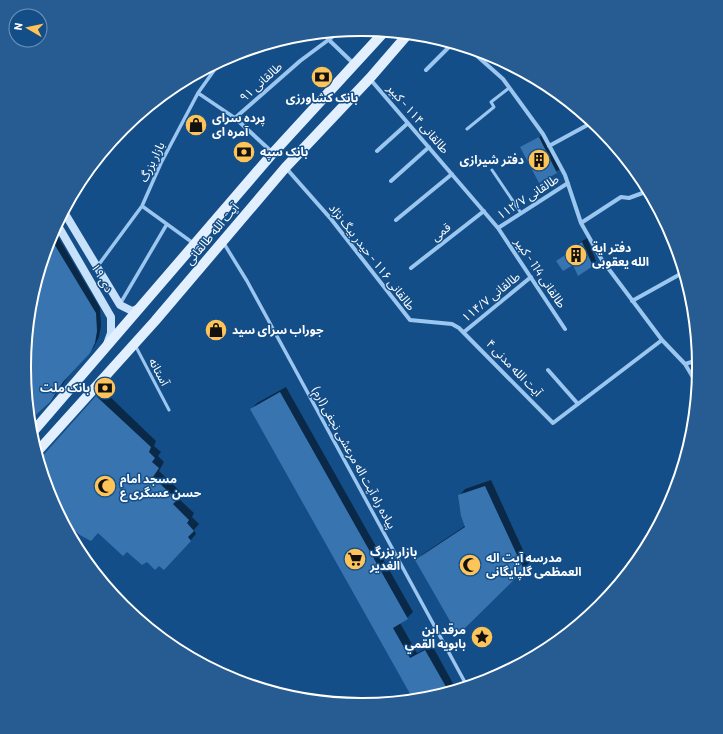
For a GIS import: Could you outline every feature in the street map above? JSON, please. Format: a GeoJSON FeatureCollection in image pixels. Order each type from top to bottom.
{"type":"FeatureCollection","features":[{"type":"Feature","properties":{"kind":"main road","name":"آیت الله طالقانی"},"geometry":{"type":"LineString","coordinates":[[37,428],[273,153],[380,37]]}},
{"type":"Feature","properties":{"kind":"main road","name":"آیت الله طالقانی"},"geometry":{"type":"LineString","coordinates":[[41,447],[134,344],[285,168],[370,78],[404,39]]}},
{"type":"Feature","properties":{"kind":"main road","name":"۱۹ دی"},"geometry":{"type":"LineString","coordinates":[[66,219],[120,305],[132,311],[140,308]]}},
{"type":"Feature","properties":{"kind":"main road","name":"۱۹ دی"},"geometry":{"type":"LineString","coordinates":[[61,230],[111,317],[111,333],[106,346]]}},
{"type":"Feature","properties":{"kind":"street"},"geometry":{"type":"LineString","coordinates":[[328,39],[355,65]]}},
{"type":"Feature","properties":{"kind":"street","name":"طالقانی ۹۱"},"geometry":{"type":"LineString","coordinates":[[235,118],[300,61],[328,39]]}},
{"type":"Feature","properties":{"kind":"street"},"geometry":{"type":"LineString","coordinates":[[426,70],[448,48]]}},
{"type":"Feature","properties":{"kind":"street"},"geometry":{"type":"LineString","coordinates":[[485,61],[503,79],[543,134],[565,175],[581,223],[602,260],[662,340],[685,364],[692,375]]}},
{"type":"Feature","properties":{"kind":"street","name":"بازار بزرگ"},"geometry":{"type":"LineString","coordinates":[[96,268],[142,206],[161,163],[198,93],[213,72]]}},
{"type":"Feature","properties":{"kind":"street","name":"طالقانی ۱۱۴ - کبیر"},"geometry":{"type":"LineString","coordinates":[[370,78],[498,228]]}},
{"type":"Feature","properties":{"kind":"street"},"geometry":{"type":"LineString","coordinates":[[198,93],[235,118],[273,153]]}},
{"type":"Feature","properties":{"kind":"street"},"geometry":{"type":"LineString","coordinates":[[377,150],[408,123]]}},
{"type":"Feature","properties":{"kind":"street"},"geometry":{"type":"LineString","coordinates":[[549,146],[586,126]]}},
{"type":"Feature","properties":{"kind":"street"},"geometry":{"type":"LineString","coordinates":[[391,181],[429,147]]}},
{"type":"Feature","properties":{"kind":"street","name":"طالقانی ۱۱۶ - حیدر بیگ نژاد"},"geometry":{"type":"LineString","coordinates":[[285,168],[331,219],[410,320],[452,324],[459,328]]}},
{"type":"Feature","properties":{"kind":"street"},"geometry":{"type":"LineString","coordinates":[[396,220],[452,174]]}},
{"type":"Feature","properties":{"kind":"street","name":"طالقانی ۱۱۲/۷"},"geometry":{"type":"LineString","coordinates":[[498,228],[568,183]]}},
{"type":"Feature","properties":{"kind":"street"},"geometry":{"type":"LineString","coordinates":[[581,223],[621,198],[629,198],[642,193]]}},
{"type":"Feature","properties":{"kind":"street"},"geometry":{"type":"LineString","coordinates":[[142,206],[195,244]]}},
{"type":"Feature","properties":{"kind":"street","name":"قمی"},"geometry":{"type":"LineString","coordinates":[[411,268],[484,211]]}},
{"type":"Feature","properties":{"kind":"street"},"geometry":{"type":"LineString","coordinates":[[120,305],[167,224]]}},
{"type":"Feature","properties":{"kind":"street","name":"طالقانی 114 - کبیر"},"geometry":{"type":"LineString","coordinates":[[498,228],[565,329]]}},
{"type":"Feature","properties":{"kind":"street","name":"پیاده راه آیت اله مرعشی نجفی (ارم)"},"geometry":{"type":"LineString","coordinates":[[223,241],[247,281],[464,681]]}},
{"type":"Feature","properties":{"kind":"street"},"geometry":{"type":"LineString","coordinates":[[632,301],[679,275]]}},
{"type":"Feature","properties":{"kind":"street","name":"طالقانی ۱۱۴/۷"},"geometry":{"type":"LineString","coordinates":[[464,332],[531,277]]}},
{"type":"Feature","properties":{"kind":"street","name":"۴ آیت الله مدنی"},"geometry":{"type":"LineString","coordinates":[[459,328],[554,423],[578,404]]}},
{"type":"Feature","properties":{"kind":"street"},"geometry":{"type":"LineString","coordinates":[[548,370],[578,404],[662,340]]}},
{"type":"Feature","properties":{"kind":"street"},"geometry":{"type":"LineString","coordinates":[[685,364],[692,362]]}},
{"type":"Feature","properties":{"kind":"lane"},"geometry":{"type":"LineString","coordinates":[[467,129],[494,107],[491,102],[509,88]]}},
{"type":"Feature","properties":{"kind":"lane"},"geometry":{"type":"LineString","coordinates":[[492,170],[521,213]]}},
{"type":"Feature","properties":{"kind":"lane","name":"آستانه"},"geometry":{"type":"LineString","coordinates":[[134,344],[169,410]]}},
{"type":"Feature","properties":{"kind":"building","name":"دفتر شیرازی"},"geometry":{"type":"Polygon","coordinates":[[[539,137],[557,173],[539,183],[520,147],[539,137]]]}},
{"type":"Feature","properties":{"kind":"building","name":"دفتر ایة الله یعقوبی"},"geometry":{"type":"Polygon","coordinates":[[[582,242],[593,266],[578,276],[573,265],[563,271],[556,261],[574,249],[573,247],[582,242]]]}},
{"type":"Feature","properties":{"kind":"building"},"geometry":{"type":"Polygon","coordinates":[[[55,245],[96,313],[97,331],[95,343],[90,353],[63,382],[50,402],[35,416],[31,367],[34,324],[42,281],[55,245]]]}},
{"type":"Feature","properties":{"kind":"building","name":"بازار بزرگ الغدیر"},"geometry":{"type":"Polygon","coordinates":[[[280,392],[408,619],[393,628],[410,658],[425,650],[446,686],[410,694],[250,409],[280,392]]]}},
{"type":"Feature","properties":{"kind":"building","name":"مسجد امام حسن عسگری ع"},"geometry":{"type":"Polygon","coordinates":[[[96,396],[151,447],[149,452],[155,458],[152,462],[159,468],[153,477],[177,500],[173,504],[189,520],[187,523],[194,531],[188,537],[191,541],[164,570],[159,566],[155,570],[147,562],[142,565],[127,552],[123,556],[98,533],[91,541],[80,535],[74,530],[65,513],[56,493],[43,456],[96,396]]]}},
{"type":"Feature","properties":{"kind":"building","name":"مدرسه آیت اله العمظمی گلپایگانی"},"geometry":{"type":"Polygon","coordinates":[[[485,486],[524,570],[458,635],[415,560],[465,527],[461,516],[458,495],[485,486]]]}},
{"type":"Feature","properties":{"kind":"place","name":"بانک کشاورزی"},"geometry":{"type":"Point","coordinates":[322,77]}},
{"type":"Feature","properties":{"kind":"place","name":"پرده سرای آمره ای"},"geometry":{"type":"Point","coordinates":[196,125]}},
{"type":"Feature","properties":{"kind":"place","name":"بانک سپه"},"geometry":{"type":"Point","coordinates":[244,152]}},
{"type":"Feature","properties":{"kind":"place","name":"دفتر شیرازی"},"geometry":{"type":"Point","coordinates":[539,160]}},
{"type":"Feature","properties":{"kind":"place","name":"دفتر ایة الله یعقوبی"},"geometry":{"type":"Point","coordinates":[576,255]}},
{"type":"Feature","properties":{"kind":"place","name":"جوراب سرای سید"},"geometry":{"type":"Point","coordinates":[216,330]}},
{"type":"Feature","properties":{"kind":"place","name":"بانک ملت"},"geometry":{"type":"Point","coordinates":[105,388]}},
{"type":"Feature","properties":{"kind":"place","name":"مسجد امام حسن عسگری ع"},"geometry":{"type":"Point","coordinates":[105,486]}},
{"type":"Feature","properties":{"kind":"place","name":"بازار بزرگ الغدیر"},"geometry":{"type":"Point","coordinates":[355,559]}},
{"type":"Feature","properties":{"kind":"place","name":"مدرسه آیت اله العمظمی گلپایگانی"},"geometry":{"type":"Point","coordinates":[470,565]}},
{"type":"Feature","properties":{"kind":"place","name":"مرقد ابن بابويه القمي"},"geometry":{"type":"Point","coordinates":[482,637]}}]}
